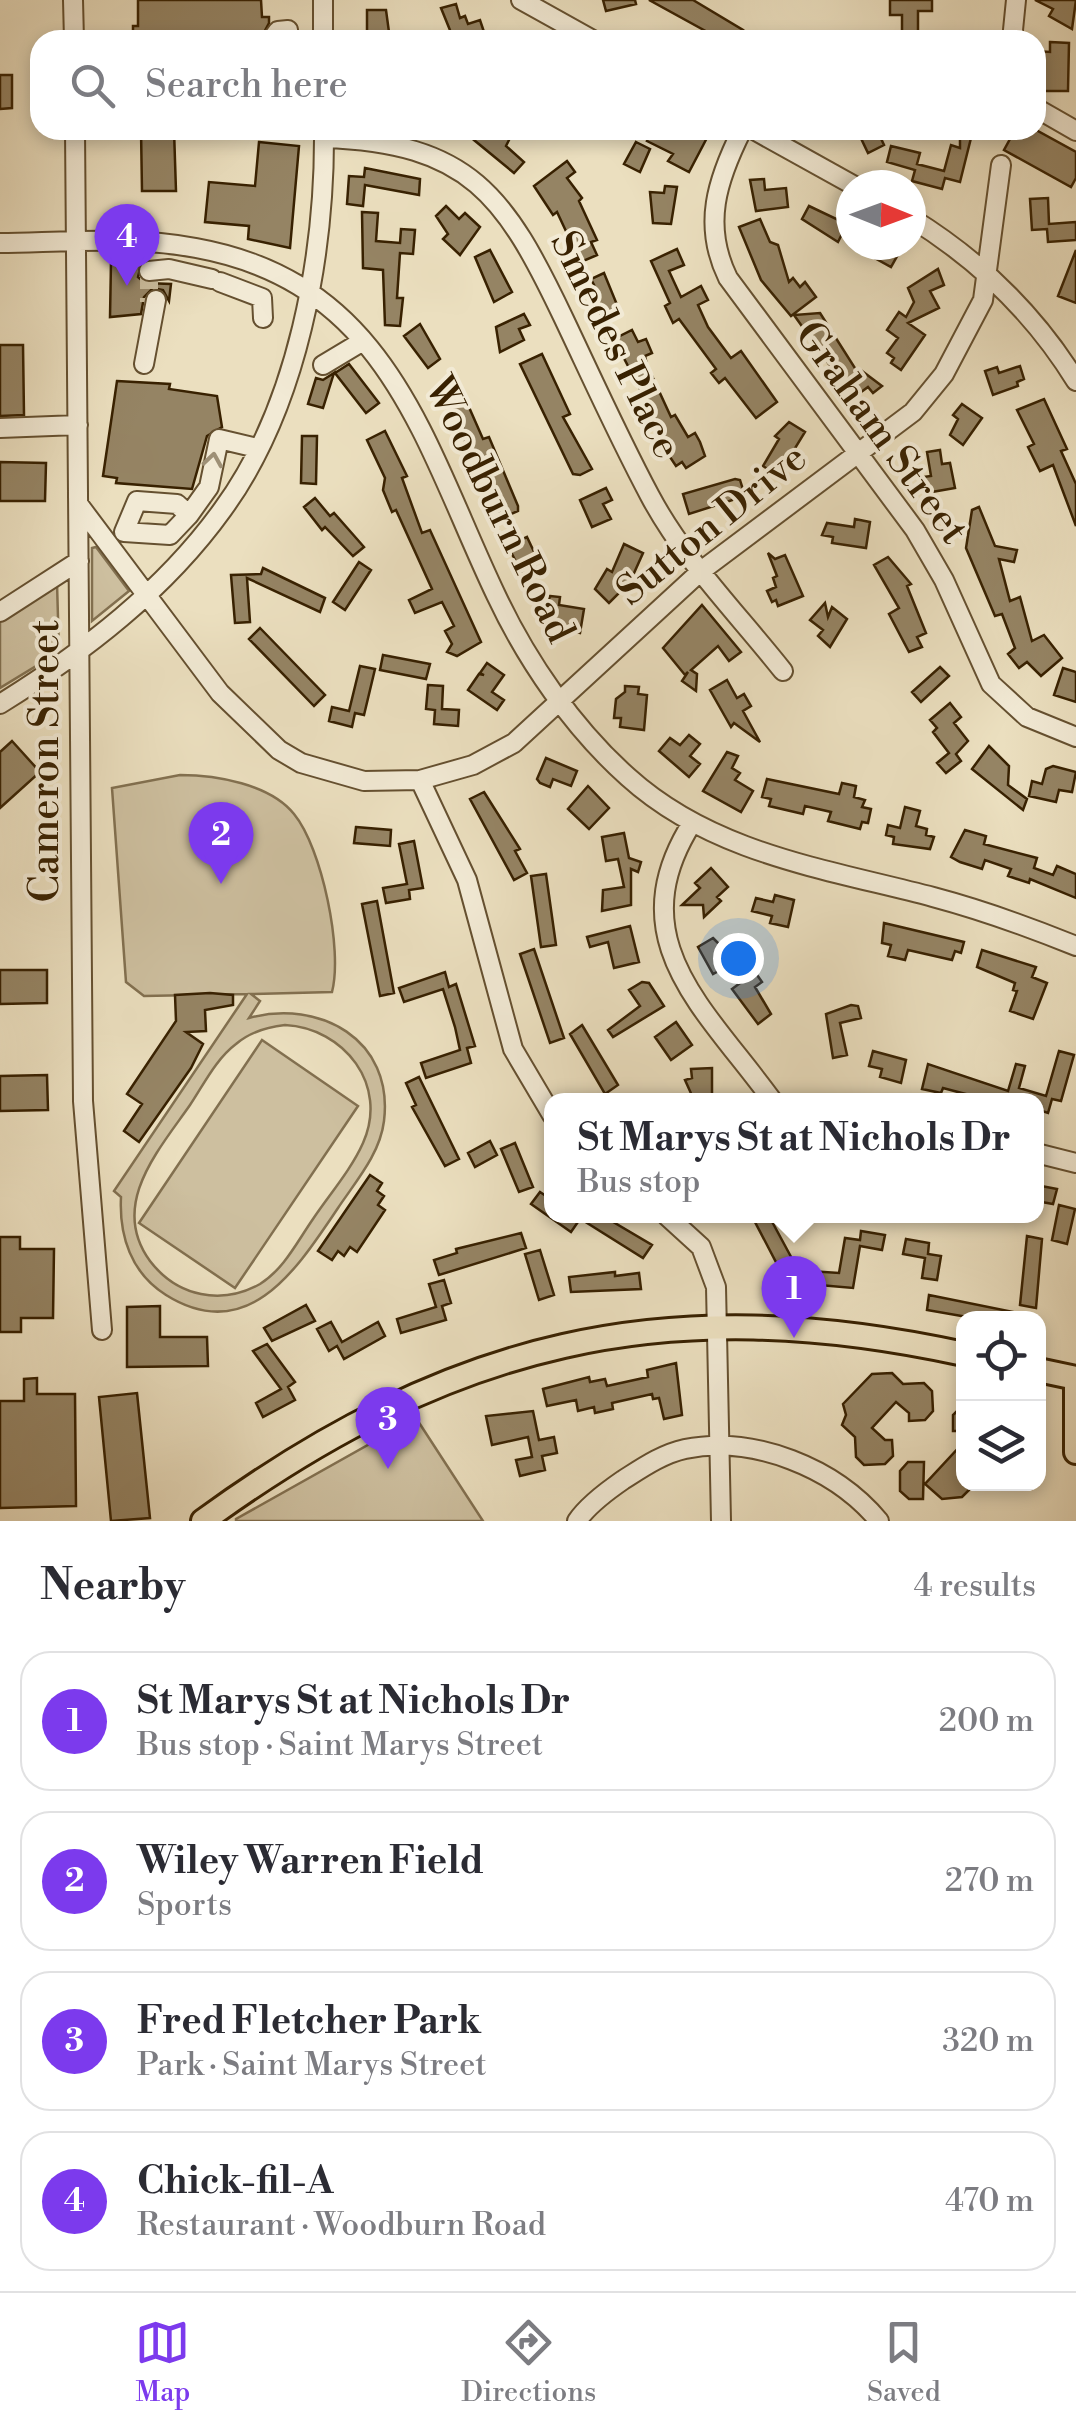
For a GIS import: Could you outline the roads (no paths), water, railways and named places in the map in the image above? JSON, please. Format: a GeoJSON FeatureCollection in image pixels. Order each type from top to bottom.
{"type":"FeatureCollection","features":[{"type":"Feature","properties":{"kind":"main road"},"geometry":{"type":"LineString","coordinates":[[214,1517],[334,1433],[460,1376],[578,1343],[719,1326],[823,1329],[956,1353]]}},
{"type":"Feature","properties":{"kind":"main road"},"geometry":{"type":"LineString","coordinates":[[1046,1372],[1076,1378]]}},
{"type":"Feature","properties":{"kind":"main road"},"geometry":{"type":"LineString","coordinates":[[1076,1388],[1076,1452]]}},
{"type":"Feature","properties":{"kind":"street"},"geometry":{"type":"LineString","coordinates":[[74,0],[74,30]]}},
{"type":"Feature","properties":{"kind":"street"},"geometry":{"type":"LineString","coordinates":[[323,0],[323,30]]}},
{"type":"Feature","properties":{"kind":"street"},"geometry":{"type":"LineString","coordinates":[[521,0],[574,30]]}},
{"type":"Feature","properties":{"kind":"street"},"geometry":{"type":"LineString","coordinates":[[1013,30],[1016,0]]}},
{"type":"Feature","properties":{"kind":"street"},"geometry":{"type":"LineString","coordinates":[[1046,114],[1076,131]]}},
{"type":"Feature","properties":{"kind":"street","name":"Cameron Street"},"geometry":{"type":"LineString","coordinates":[[75,140],[83,1101],[102,1330]]}},
{"type":"Feature","properties":{"kind":"street"},"geometry":{"type":"LineString","coordinates":[[0,704],[81,652],[146,594],[224,507],[279,398],[308,292],[323,140]]}},
{"type":"Feature","properties":{"kind":"street","name":"Smedes Place"},"geometry":{"type":"LineString","coordinates":[[361,140],[417,149],[470,177],[502,206],[528,244],[650,497],[701,571],[783,671]]}},
{"type":"Feature","properties":{"kind":"street","name":"Graham Street"},"geometry":{"type":"LineString","coordinates":[[738,140],[714,200],[714,234],[720,263],[740,300],[930,555],[991,684],[1027,717],[1076,737]]}},
{"type":"Feature","properties":{"kind":"street"},"geometry":{"type":"LineString","coordinates":[[772,140],[836,176]]}},
{"type":"Feature","properties":{"kind":"street","name":"Sutton Drive"},"geometry":{"type":"LineString","coordinates":[[79,505],[231,705],[280,750],[301,763],[348,778],[420,780],[498,754],[701,571],[900,424],[944,374],[972,325],[989,274],[1001,165]]}},
{"type":"Feature","properties":{"kind":"street"},"geometry":{"type":"LineString","coordinates":[[926,229],[989,274],[1036,324],[1076,381]]}},
{"type":"Feature","properties":{"kind":"street","name":"Woodburn Road"},"geometry":{"type":"LineString","coordinates":[[0,243],[158,242],[237,259],[308,292],[363,341],[414,409],[497,597],[559,700],[628,778],[692,823],[782,860],[974,908],[1076,946]]}},
{"type":"Feature","properties":{"kind":"street"},"geometry":{"type":"LineString","coordinates":[[156,273],[216,280],[262,298],[263,318]]}},
{"type":"Feature","properties":{"kind":"street"},"geometry":{"type":"LineString","coordinates":[[144,364],[152,306]]}},
{"type":"Feature","properties":{"kind":"street"},"geometry":{"type":"LineString","coordinates":[[323,365],[363,341]]}},
{"type":"Feature","properties":{"kind":"street"},"geometry":{"type":"LineString","coordinates":[[0,428],[78,425]]}},
{"type":"Feature","properties":{"kind":"street"},"geometry":{"type":"LineString","coordinates":[[105,543],[124,532],[170,535],[209,487],[220,439],[257,448]]}},
{"type":"Feature","properties":{"kind":"street"},"geometry":{"type":"LineString","coordinates":[[124,532],[137,501],[177,504],[190,515]]}},
{"type":"Feature","properties":{"kind":"street"},"geometry":{"type":"LineString","coordinates":[[0,612],[79,562]]}},
{"type":"Feature","properties":{"kind":"street"},"geometry":{"type":"LineString","coordinates":[[420,780],[467,880],[512,1049],[544,1102]]}},
{"type":"Feature","properties":{"kind":"street"},"geometry":{"type":"LineString","coordinates":[[692,823],[675,856],[662,898],[671,960],[684,986],[767,1093]]}},
{"type":"Feature","properties":{"kind":"street"},"geometry":{"type":"LineString","coordinates":[[1044,1155],[1076,1163]]}},
{"type":"Feature","properties":{"kind":"street"},"geometry":{"type":"LineString","coordinates":[[676,1223],[694,1238],[706,1256],[716,1287],[720,1521]]}},
{"type":"Feature","properties":{"kind":"street"},"geometry":{"type":"LineString","coordinates":[[577,1521],[612,1487],[649,1463],[682,1450],[719,1445],[769,1453],[810,1468],[841,1486],[879,1521]]}},
{"type":"Feature","properties":{"kind":"tunnel"},"geometry":{"type":"LineString","coordinates":[[149,271],[149,302]]}},
{"type":"Feature","properties":{"kind":"place","name":"Chick-fil-A"},"geometry":{"type":"Point","coordinates":[127,286]}},
{"type":"Feature","properties":{"kind":"place","name":"Wiley Warren Field"},"geometry":{"type":"Point","coordinates":[221,884]}},
{"type":"Feature","properties":{"kind":"place","name":"St Marys St at Nichols Dr"},"geometry":{"type":"Point","coordinates":[794,1338]}},
{"type":"Feature","properties":{"kind":"place","name":"Fred Fletcher Park"},"geometry":{"type":"Point","coordinates":[388,1469]}}]}
